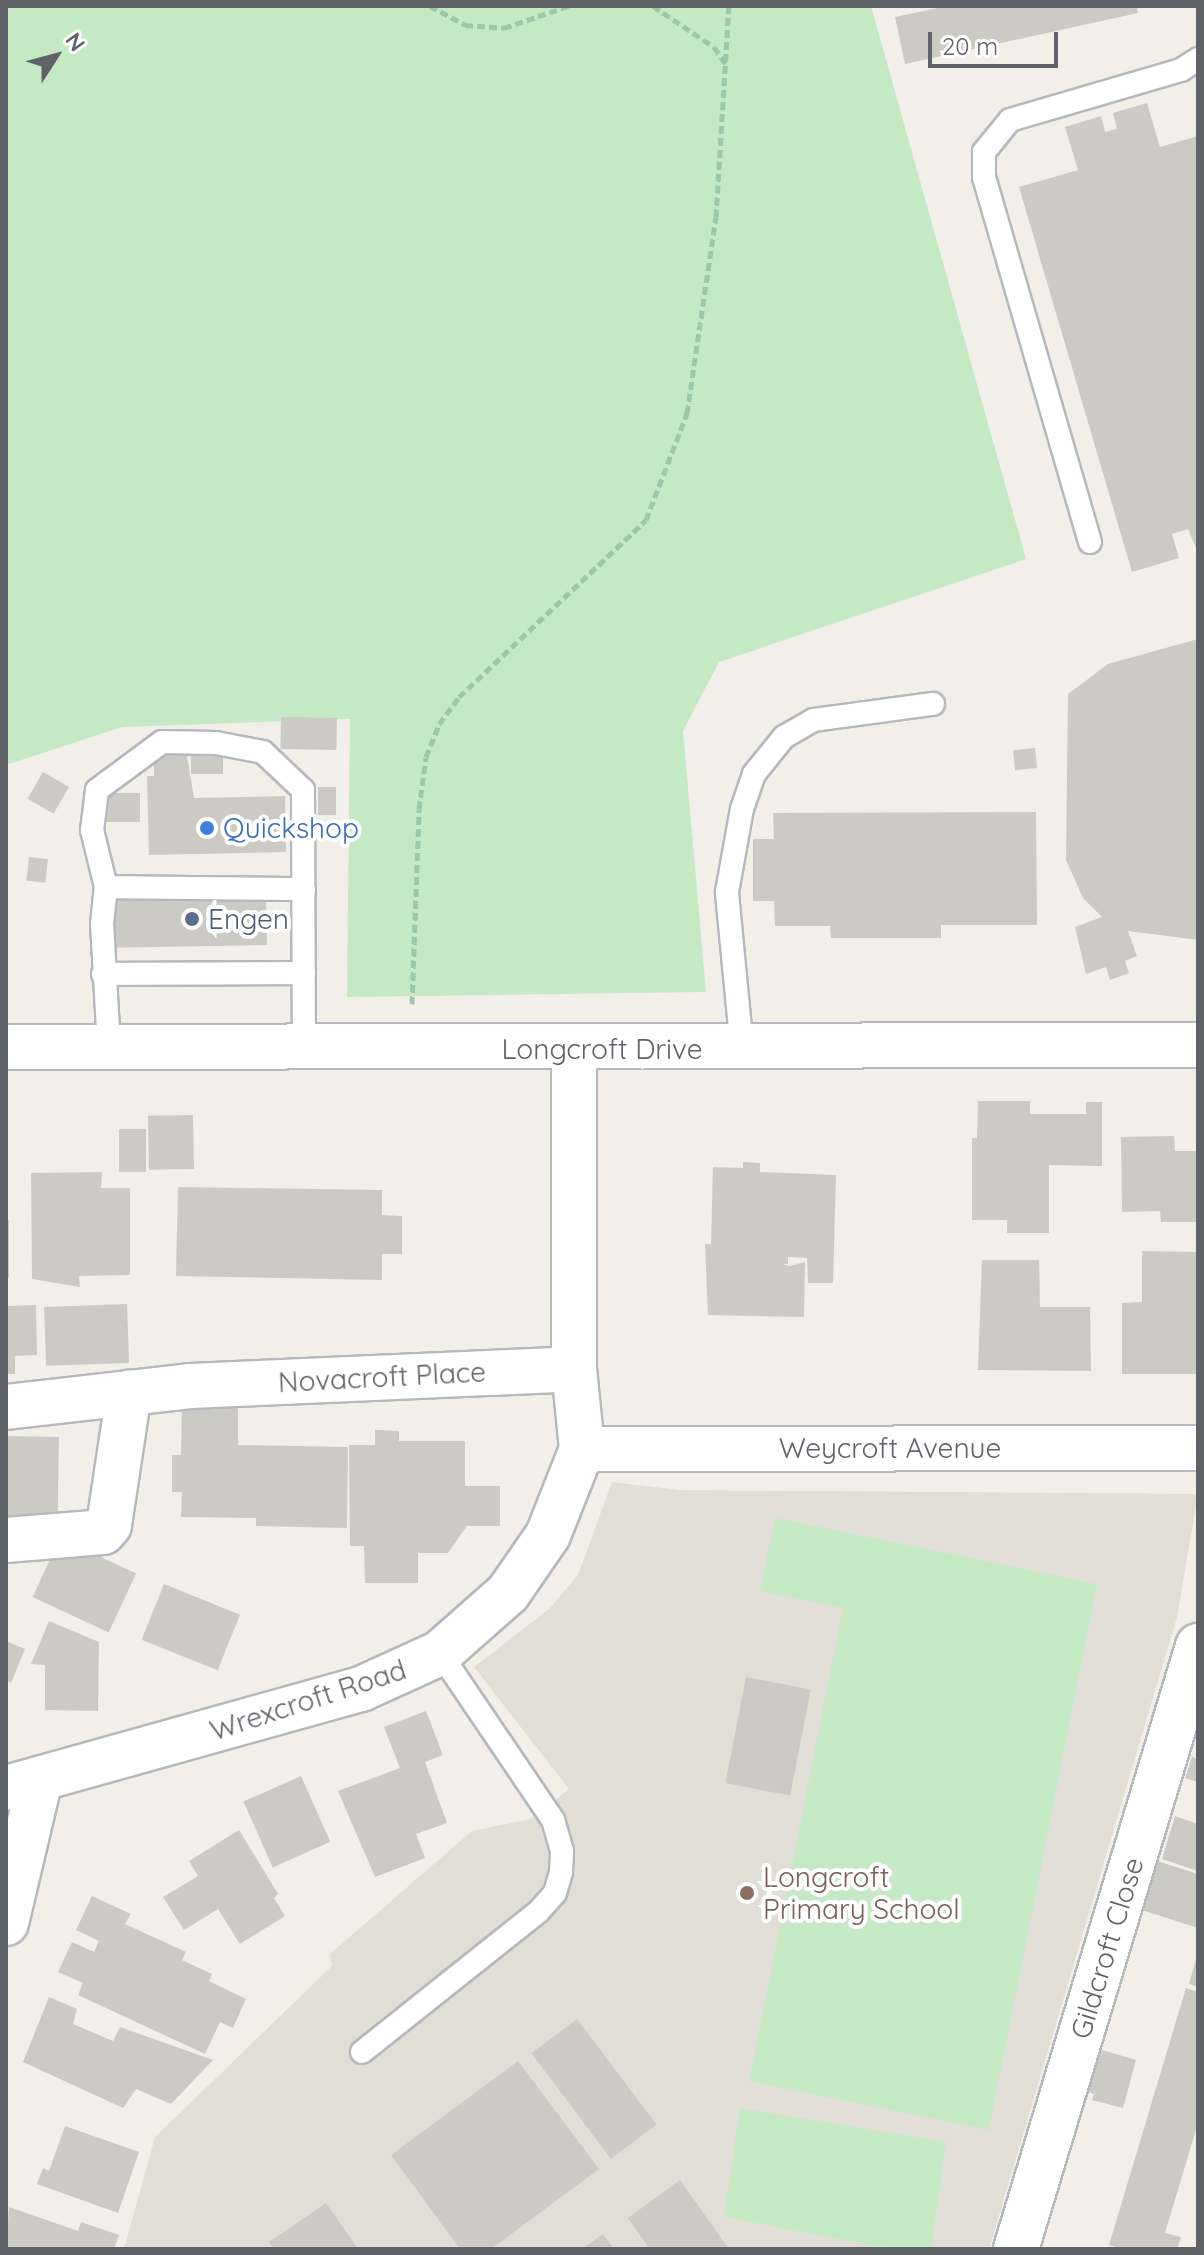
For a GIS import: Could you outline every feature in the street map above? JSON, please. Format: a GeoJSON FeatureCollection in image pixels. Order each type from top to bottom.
{"type":"FeatureCollection","features":[{"type":"Feature","properties":{"kind":"street","name":"Longcroft Drive"},"geometry":{"type":"LineString","coordinates":[[6,1047],[742,1049],[1198,1045]]}},
{"type":"Feature","properties":{"kind":"street","name":"Wrexcroft Road"},"geometry":{"type":"LineString","coordinates":[[23,1783],[361,1689],[440,1653],[508,1593],[548,1535],[582,1449],[574,1369],[574,1049]]}},
{"type":"Feature","properties":{"kind":"street","name":"Novacroft Place"},"geometry":{"type":"LineString","coordinates":[[6,1407],[190,1386],[574,1369]]}},
{"type":"Feature","properties":{"kind":"street"},"geometry":{"type":"LineString","coordinates":[[6,1540],[103,1532],[109,1525],[129,1393]]}},
{"type":"Feature","properties":{"kind":"street","name":"Weycroft Avenue"},"geometry":{"type":"LineString","coordinates":[[582,1449],[1198,1448]]}},
{"type":"Feature","properties":{"kind":"street","name":"Gildcroft Close"},"geometry":{"type":"LineString","coordinates":[[1016,2249],[1198,1646]]}},
{"type":"Feature","properties":{"kind":"street"},"geometry":{"type":"LineString","coordinates":[[6,1923],[23,1783]]}},
{"type":"Feature","properties":{"kind":"lane"},"geometry":{"type":"LineString","coordinates":[[1090,542],[984,177],[984,152],[1010,120],[1192,69]]}},
{"type":"Feature","properties":{"kind":"lane"},"geometry":{"type":"LineString","coordinates":[[742,1049],[727,892],[742,809],[754,774],[784,737],[814,720],[933,704]]}},
{"type":"Feature","properties":{"kind":"lane"},"geometry":{"type":"LineString","coordinates":[[109,1048],[103,974],[106,887],[92,830],[97,790],[162,742],[216,743],[263,752],[303,790],[304,1048]]}},
{"type":"Feature","properties":{"kind":"lane"},"geometry":{"type":"LineString","coordinates":[[106,887],[304,889]]}},
{"type":"Feature","properties":{"kind":"lane"},"geometry":{"type":"LineString","coordinates":[[103,974],[304,973]]}},
{"type":"Feature","properties":{"kind":"lane"},"geometry":{"type":"LineString","coordinates":[[362,2052],[538,1912],[555,1893],[561,1872],[562,1851],[553,1820],[440,1653]]}},
{"type":"Feature","properties":{"kind":"path"},"geometry":{"type":"LineString","coordinates":[[430,6],[465,25],[504,28],[568,6]]}},
{"type":"Feature","properties":{"kind":"path"},"geometry":{"type":"LineString","coordinates":[[653,6],[714,47],[726,64]]}},
{"type":"Feature","properties":{"kind":"path"},"geometry":{"type":"LineString","coordinates":[[410,1049],[426,757],[439,724],[459,697],[646,520],[687,413],[716,217],[729,6]]}},
{"type":"Feature","properties":{"kind":"shaded area","name":"Longcroft Primary School"},"geometry":{"type":"Polygon","coordinates":[[[612,1482],[679,1490],[1198,1494],[1177,1617],[989,2249],[124,2249],[155,2137],[332,1966],[330,1954],[472,1831],[531,1819],[569,1789],[474,1667],[549,1609],[578,1575],[612,1482]]]}},
{"type":"Feature","properties":{"kind":"green space"},"geometry":{"type":"Polygon","coordinates":[[[6,6],[871,6],[1026,559],[719,662],[683,731],[706,992],[347,997],[350,719],[122,727],[6,765],[6,6]]]}},
{"type":"Feature","properties":{"kind":"green space"},"geometry":{"type":"Polygon","coordinates":[[[775,1518],[1097,1584],[989,2130],[749,2081],[843,1608],[760,1591],[775,1518]]]}},
{"type":"Feature","properties":{"kind":"green space"},"geometry":{"type":"Polygon","coordinates":[[[740,2108],[946,2142],[931,2249],[892,2249],[724,2217],[740,2108]]]}},
{"type":"Feature","properties":{"kind":"building"},"geometry":{"type":"Polygon","coordinates":[[[947,6],[1137,6],[1138,13],[905,64],[895,17],[947,6]]]}},
{"type":"Feature","properties":{"kind":"building"},"geometry":{"type":"Polygon","coordinates":[[[1147,103],[1160,147],[1198,136],[1198,553],[1188,529],[1172,534],[1179,558],[1132,572],[1019,187],[1078,170],[1065,127],[1101,116],[1105,132],[1117,129],[1113,113],[1147,103]]]}},
{"type":"Feature","properties":{"kind":"building"},"geometry":{"type":"Polygon","coordinates":[[[1198,639],[1198,940],[1128,931],[1137,956],[1125,961],[1129,973],[1110,980],[1106,967],[1086,974],[1075,927],[1102,917],[1083,898],[1066,860],[1068,694],[1108,664],[1198,639]]]}},
{"type":"Feature","properties":{"kind":"building"},"geometry":{"type":"Polygon","coordinates":[[[281,717],[337,718],[336,750],[280,749],[281,717]]]}},
{"type":"Feature","properties":{"kind":"building"},"geometry":{"type":"Polygon","coordinates":[[[1035,748],[1037,768],[1015,770],[1013,750],[1035,748]]]}},
{"type":"Feature","properties":{"kind":"building"},"geometry":{"type":"Polygon","coordinates":[[[186,750],[194,798],[285,796],[286,852],[149,855],[147,776],[154,776],[154,751],[186,750]]]}},
{"type":"Feature","properties":{"kind":"building"},"geometry":{"type":"Polygon","coordinates":[[[191,750],[223,750],[223,774],[191,774],[191,750]]]}},
{"type":"Feature","properties":{"kind":"building"},"geometry":{"type":"Polygon","coordinates":[[[43,772],[69,787],[53,814],[28,799],[43,772]]]}},
{"type":"Feature","properties":{"kind":"building"},"geometry":{"type":"Polygon","coordinates":[[[318,787],[336,787],[336,815],[318,815],[318,787]]]}},
{"type":"Feature","properties":{"kind":"building"},"geometry":{"type":"Polygon","coordinates":[[[101,793],[140,793],[140,822],[101,822],[101,793]]]}},
{"type":"Feature","properties":{"kind":"building"},"geometry":{"type":"Polygon","coordinates":[[[1036,812],[1037,925],[941,925],[941,938],[831,938],[830,926],[775,926],[774,901],[753,901],[753,839],[774,839],[773,813],[1036,812]]]}},
{"type":"Feature","properties":{"kind":"building"},"geometry":{"type":"Polygon","coordinates":[[[29,857],[48,859],[45,883],[26,881],[29,857]]]}},
{"type":"Feature","properties":{"kind":"building"},"geometry":{"type":"Polygon","coordinates":[[[266,892],[267,945],[111,948],[110,895],[266,892]]]}},
{"type":"Feature","properties":{"kind":"building"},"geometry":{"type":"Polygon","coordinates":[[[978,1101],[1030,1101],[1030,1114],[1086,1114],[1086,1102],[1102,1102],[1102,1166],[1049,1165],[1049,1233],[1007,1233],[1007,1220],[972,1220],[972,1138],[977,1138],[978,1101]]]}},
{"type":"Feature","properties":{"kind":"building"},"geometry":{"type":"Polygon","coordinates":[[[193,1115],[194,1169],[149,1170],[148,1116],[193,1115]]]}},
{"type":"Feature","properties":{"kind":"building"},"geometry":{"type":"Polygon","coordinates":[[[119,1129],[146,1129],[146,1172],[119,1172],[119,1129]]]}},
{"type":"Feature","properties":{"kind":"building"},"geometry":{"type":"Polygon","coordinates":[[[1174,1136],[1175,1151],[1198,1151],[1198,1222],[1161,1222],[1160,1211],[1122,1212],[1121,1137],[1174,1136]]]}},
{"type":"Feature","properties":{"kind":"building"},"geometry":{"type":"Polygon","coordinates":[[[743,1162],[760,1163],[760,1172],[836,1175],[833,1283],[808,1283],[807,1258],[788,1257],[788,1264],[782,1264],[790,1266],[805,1262],[804,1317],[708,1315],[705,1244],[711,1244],[713,1167],[743,1168],[743,1162]]]}},
{"type":"Feature","properties":{"kind":"building"},"geometry":{"type":"Polygon","coordinates":[[[102,1172],[101,1188],[130,1188],[130,1275],[79,1276],[80,1287],[32,1279],[31,1173],[102,1172]]]}},
{"type":"Feature","properties":{"kind":"building"},"geometry":{"type":"Polygon","coordinates":[[[178,1187],[382,1190],[382,1215],[402,1216],[402,1254],[382,1254],[382,1280],[176,1276],[178,1187]]]}},
{"type":"Feature","properties":{"kind":"building"},"geometry":{"type":"Polygon","coordinates":[[[6,1220],[9,1220],[9,1278],[6,1278],[6,1220]]]}},
{"type":"Feature","properties":{"kind":"building"},"geometry":{"type":"Polygon","coordinates":[[[1142,1251],[1198,1252],[1198,1374],[1122,1374],[1122,1303],[1142,1302],[1142,1251]]]}},
{"type":"Feature","properties":{"kind":"building"},"geometry":{"type":"Polygon","coordinates":[[[982,1260],[1039,1260],[1040,1307],[1090,1307],[1091,1371],[978,1370],[982,1260]]]}},
{"type":"Feature","properties":{"kind":"building"},"geometry":{"type":"Polygon","coordinates":[[[127,1304],[129,1363],[46,1366],[44,1307],[127,1304]]]}},
{"type":"Feature","properties":{"kind":"building"},"geometry":{"type":"Polygon","coordinates":[[[36,1305],[37,1355],[15,1356],[15,1374],[6,1374],[6,1306],[36,1305]]]}},
{"type":"Feature","properties":{"kind":"building"},"geometry":{"type":"Polygon","coordinates":[[[182,1407],[238,1408],[238,1445],[348,1447],[347,1528],[256,1526],[256,1518],[181,1517],[182,1492],[172,1492],[172,1455],[181,1455],[182,1407]]]}},
{"type":"Feature","properties":{"kind":"building"},"geometry":{"type":"Polygon","coordinates":[[[375,1430],[399,1431],[399,1441],[465,1441],[465,1486],[500,1486],[500,1526],[467,1526],[448,1553],[418,1553],[418,1583],[365,1583],[364,1546],[350,1546],[349,1445],[375,1445],[375,1430]]]}},
{"type":"Feature","properties":{"kind":"building"},"geometry":{"type":"Polygon","coordinates":[[[6,1436],[59,1437],[58,1520],[6,1519],[6,1436]]]}},
{"type":"Feature","properties":{"kind":"building"},"geometry":{"type":"Polygon","coordinates":[[[60,1538],[136,1573],[109,1632],[33,1597],[60,1538]]]}},
{"type":"Feature","properties":{"kind":"building"},"geometry":{"type":"Polygon","coordinates":[[[164,1584],[240,1615],[218,1670],[142,1640],[164,1584]]]}},
{"type":"Feature","properties":{"kind":"building"},"geometry":{"type":"Polygon","coordinates":[[[49,1621],[99,1642],[98,1711],[45,1710],[45,1665],[31,1664],[49,1621]]]}},
{"type":"Feature","properties":{"kind":"building"},"geometry":{"type":"Polygon","coordinates":[[[6,1641],[25,1649],[11,1683],[6,1680],[6,1641]]]}},
{"type":"Feature","properties":{"kind":"building"},"geometry":{"type":"Polygon","coordinates":[[[746,1677],[811,1690],[790,1796],[725,1783],[746,1677]]]}},
{"type":"Feature","properties":{"kind":"building"},"geometry":{"type":"Polygon","coordinates":[[[426,1711],[443,1755],[425,1762],[447,1823],[416,1834],[425,1858],[375,1877],[338,1791],[400,1768],[384,1727],[426,1711]]]}},
{"type":"Feature","properties":{"kind":"building"},"geometry":{"type":"Polygon","coordinates":[[[1192,1757],[1198,1759],[1198,1782],[1185,1778],[1192,1757]]]}},
{"type":"Feature","properties":{"kind":"building"},"geometry":{"type":"Polygon","coordinates":[[[301,1776],[330,1842],[273,1867],[243,1802],[301,1776]]]}},
{"type":"Feature","properties":{"kind":"building"},"geometry":{"type":"Polygon","coordinates":[[[1175,1816],[1198,1824],[1198,1871],[1162,1859],[1175,1816]]]}},
{"type":"Feature","properties":{"kind":"building"},"geometry":{"type":"Polygon","coordinates":[[[239,1830],[278,1894],[274,1898],[285,1916],[240,1944],[218,1909],[184,1930],[163,1897],[198,1876],[189,1861],[239,1830]]]}},
{"type":"Feature","properties":{"kind":"building"},"geometry":{"type":"Polygon","coordinates":[[[1157,1861],[1198,1874],[1198,1928],[1142,1910],[1157,1861]]]}},
{"type":"Feature","properties":{"kind":"building"},"geometry":{"type":"Polygon","coordinates":[[[92,1896],[131,1914],[125,1924],[186,1952],[182,1960],[212,1974],[209,1981],[246,1999],[233,2028],[220,2022],[205,2054],[78,1995],[83,1983],[58,1972],[72,1942],[94,1952],[99,1941],[76,1930],[92,1896]]]}},
{"type":"Feature","properties":{"kind":"building"},"geometry":{"type":"Polygon","coordinates":[[[1198,1956],[1198,1987],[1189,1984],[1198,1956]]]}},
{"type":"Feature","properties":{"kind":"building"},"geometry":{"type":"Polygon","coordinates":[[[1186,1988],[1198,1992],[1198,2123],[1165,2233],[1181,2237],[1177,2249],[1123,2249],[1109,2245],[1186,1988]]]}},
{"type":"Feature","properties":{"kind":"building"},"geometry":{"type":"Polygon","coordinates":[[[49,1997],[77,2009],[73,2024],[113,2041],[120,2027],[213,2060],[171,2104],[136,2089],[123,2108],[23,2062],[49,1997]]]}},
{"type":"Feature","properties":{"kind":"building"},"geometry":{"type":"Polygon","coordinates":[[[577,2019],[656,2124],[611,2159],[531,2053],[577,2019]]]}},
{"type":"Feature","properties":{"kind":"building"},"geometry":{"type":"Polygon","coordinates":[[[1099,2049],[1136,2060],[1123,2108],[1092,2100],[1094,2094],[1087,2092],[1099,2049]]]}},
{"type":"Feature","properties":{"kind":"building"},"geometry":{"type":"Polygon","coordinates":[[[518,2061],[599,2169],[491,2249],[460,2249],[391,2155],[518,2061]]]}},
{"type":"Feature","properties":{"kind":"building"},"geometry":{"type":"Polygon","coordinates":[[[65,2126],[139,2152],[118,2213],[37,2184],[43,2168],[49,2171],[65,2126]]]}},
{"type":"Feature","properties":{"kind":"building"},"geometry":{"type":"Polygon","coordinates":[[[680,2180],[729,2249],[650,2249],[628,2218],[680,2180]]]}},
{"type":"Feature","properties":{"kind":"building"},"geometry":{"type":"Polygon","coordinates":[[[326,2203],[358,2249],[274,2249],[269,2242],[326,2203]]]}},
{"type":"Feature","properties":{"kind":"building"},"geometry":{"type":"Polygon","coordinates":[[[9,2207],[78,2231],[81,2222],[119,2235],[114,2249],[6,2249],[9,2207]]]}},
{"type":"Feature","properties":{"kind":"building"},"geometry":{"type":"Polygon","coordinates":[[[603,2234],[614,2249],[582,2249],[603,2234]]]}},
{"type":"Feature","properties":{"kind":"place","name":"Quickshop"},"geometry":{"type":"Point","coordinates":[207,828]}},
{"type":"Feature","properties":{"kind":"place","name":"Engen"},"geometry":{"type":"Point","coordinates":[192,919]}},
{"type":"Feature","properties":{"kind":"place","name":"Longcroft Primary School"},"geometry":{"type":"Point","coordinates":[747,1893]}}]}
